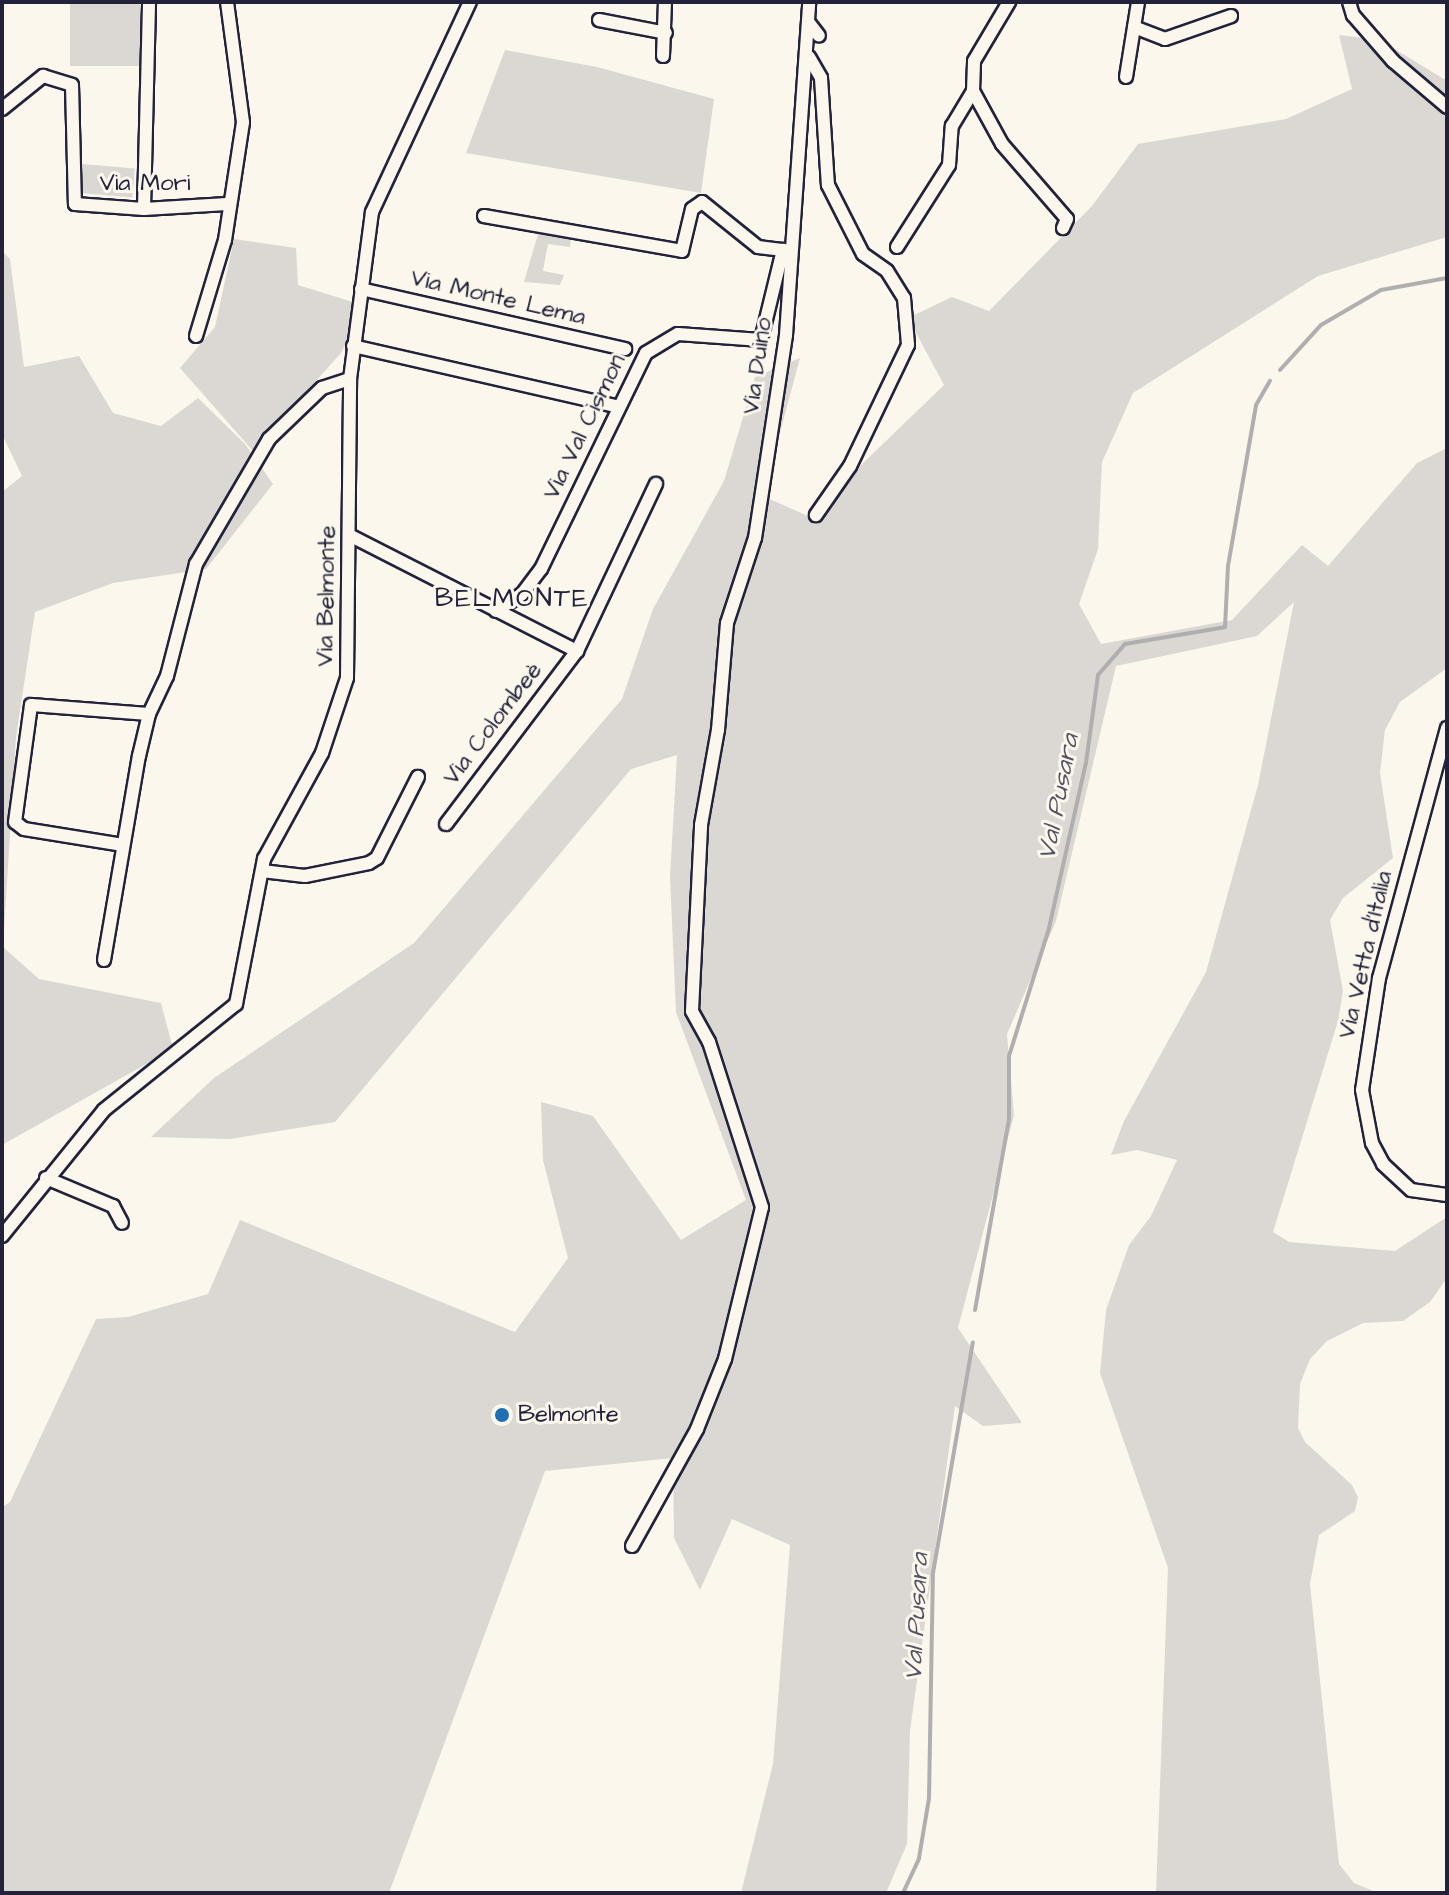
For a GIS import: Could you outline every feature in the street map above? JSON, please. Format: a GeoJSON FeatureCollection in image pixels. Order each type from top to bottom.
{"type":"FeatureCollection","features":[{"type":"Feature","properties":{"kind":"street"},"geometry":{"type":"LineString","coordinates":[[144,209],[149,2]]}},
{"type":"Feature","properties":{"kind":"street"},"geometry":{"type":"LineString","coordinates":[[196,336],[225,240],[227,204],[243,122],[227,2]]}},
{"type":"Feature","properties":{"kind":"street","name":"Via Belmonte"},"geometry":{"type":"LineString","coordinates":[[2,1236],[104,1110],[236,1004],[262,871],[339,710],[350,641],[350,379],[372,212],[470,2]]}},
{"type":"Feature","properties":{"kind":"street"},"geometry":{"type":"LineString","coordinates":[[663,56],[665,2]]}},
{"type":"Feature","properties":{"kind":"street","name":"Via Duino"},"geometry":{"type":"LineString","coordinates":[[632,1546],[697,1429],[725,1359],[762,1207],[709,1042],[692,1011],[701,825],[718,730],[727,623],[755,538],[786,335],[788,251],[809,57],[809,2]]}},
{"type":"Feature","properties":{"kind":"street"},"geometry":{"type":"LineString","coordinates":[[897,247],[949,165],[952,126],[973,91],[974,61],[1009,2]]}},
{"type":"Feature","properties":{"kind":"street"},"geometry":{"type":"LineString","coordinates":[[1126,77],[1138,2]]}},
{"type":"Feature","properties":{"kind":"street"},"geometry":{"type":"LineString","coordinates":[[1349,2],[1353,15],[1393,61],[1447,107]]}},
{"type":"Feature","properties":{"kind":"street"},"geometry":{"type":"LineString","coordinates":[[1134,27],[1165,39],[1231,16]]}},
{"type":"Feature","properties":{"kind":"street"},"geometry":{"type":"LineString","coordinates":[[599,20],[666,33]]}},
{"type":"Feature","properties":{"kind":"street"},"geometry":{"type":"LineString","coordinates":[[809,23],[819,36]]}},
{"type":"Feature","properties":{"kind":"street"},"geometry":{"type":"LineString","coordinates":[[809,57],[821,78],[828,185],[863,254],[887,271],[904,298],[908,345],[850,466],[816,515]]}},
{"type":"Feature","properties":{"kind":"street","name":"Via Mori"},"geometry":{"type":"LineString","coordinates":[[2,109],[43,76],[72,85],[75,204],[144,209],[227,204]]}},
{"type":"Feature","properties":{"kind":"street"},"geometry":{"type":"LineString","coordinates":[[973,91],[1002,144],[1067,219],[1063,228]]}},
{"type":"Feature","properties":{"kind":"street"},"geometry":{"type":"LineString","coordinates":[[484,216],[682,251],[692,209],[702,202],[758,247],[788,251]]}},
{"type":"Feature","properties":{"kind":"street","name":"Via Val Cismon"},"geometry":{"type":"LineString","coordinates":[[496,611],[522,594],[541,569],[619,407],[655,345],[678,334],[761,340],[788,251]]}},
{"type":"Feature","properties":{"kind":"street","name":"Via Monte Lema"},"geometry":{"type":"LineString","coordinates":[[361,289],[625,349]]}},
{"type":"Feature","properties":{"kind":"street"},"geometry":{"type":"LineString","coordinates":[[353,346],[619,407]]}},
{"type":"Feature","properties":{"kind":"street"},"geometry":{"type":"LineString","coordinates":[[104,960],[149,714],[167,676],[196,564],[269,439],[322,388],[350,379]]}},
{"type":"Feature","properties":{"kind":"street","name":"Via Colombeè"},"geometry":{"type":"LineString","coordinates":[[446,824],[577,651],[656,484]]}},
{"type":"Feature","properties":{"kind":"street","name":"Via Colombeè"},"geometry":{"type":"LineString","coordinates":[[351,536],[577,651]]}},
{"type":"Feature","properties":{"kind":"street"},"geometry":{"type":"LineString","coordinates":[[123,845],[24,829],[15,822],[31,705],[149,714]]}},
{"type":"Feature","properties":{"kind":"street","name":"Via Vetta d'Italia"},"geometry":{"type":"LineString","coordinates":[[1447,728],[1379,978],[1362,1090],[1369,1133],[1383,1164],[1411,1190],[1447,1195]]}},
{"type":"Feature","properties":{"kind":"street"},"geometry":{"type":"LineString","coordinates":[[262,871],[305,876],[369,863],[377,858],[418,777]]}},
{"type":"Feature","properties":{"kind":"street"},"geometry":{"type":"LineString","coordinates":[[46,1178],[113,1206],[122,1223]]}},
{"type":"Feature","properties":{"kind":"shaded area"},"geometry":{"type":"Polygon","coordinates":[[[70,2],[140,2],[140,66],[70,66],[70,2]]]}},
{"type":"Feature","properties":{"kind":"shaded area"},"geometry":{"type":"Polygon","coordinates":[[[1339,35],[1380,40],[1447,81],[1447,237],[1318,276],[1133,393],[1102,462],[1098,549],[1079,604],[1101,644],[1232,620],[1302,545],[1328,566],[1417,463],[1447,448],[1447,668],[1400,702],[1385,730],[1380,773],[1393,858],[1343,898],[1330,920],[1343,991],[1338,1021],[1273,1232],[1289,1242],[1395,1251],[1447,1217],[1447,1278],[1430,1302],[1403,1321],[1363,1323],[1327,1341],[1310,1359],[1300,1384],[1298,1428],[1305,1442],[1352,1485],[1358,1497],[1355,1511],[1319,1535],[1310,1584],[1339,1864],[1354,1883],[1378,1893],[1156,1893],[1168,1568],[1100,1373],[1106,1310],[1129,1245],[1151,1216],[1177,1160],[1137,1150],[1111,1155],[1124,1121],[1206,972],[1258,785],[1294,602],[1257,636],[1116,666],[1056,921],[1007,1034],[1014,1115],[958,1328],[1022,1423],[983,1426],[955,1406],[910,1731],[907,1844],[886,1893],[741,1893],[773,1764],[790,1545],[732,1519],[700,1590],[674,1538],[673,1458],[545,1471],[389,1893],[2,1893],[2,1507],[10,1502],[96,1319],[128,1317],[208,1294],[240,1220],[515,1332],[568,1258],[543,1160],[541,1102],[593,1116],[681,1240],[746,1200],[676,1012],[670,877],[677,755],[631,769],[335,1122],[230,1139],[151,1137],[214,1078],[414,943],[622,699],[653,609],[724,481],[755,377],[800,358],[763,496],[819,521],[859,467],[944,385],[908,318],[952,297],[989,311],[1092,206],[1138,144],[1286,119],[1352,89],[1339,35]]]}},
{"type":"Feature","properties":{"kind":"shaded area"},"geometry":{"type":"Polygon","coordinates":[[[505,50],[597,67],[714,99],[701,193],[466,153],[505,50]]]}},
{"type":"Feature","properties":{"kind":"shaded area"},"geometry":{"type":"Polygon","coordinates":[[[82,164],[135,169],[132,198],[79,193],[82,164]]]}},
{"type":"Feature","properties":{"kind":"shaded area"},"geometry":{"type":"Polygon","coordinates":[[[538,234],[571,239],[570,247],[548,244],[543,271],[564,275],[560,285],[524,282],[538,234]]]}},
{"type":"Feature","properties":{"kind":"shaded area"},"geometry":{"type":"Polygon","coordinates":[[[234,239],[296,248],[298,285],[353,302],[349,337],[341,353],[253,451],[180,368],[215,327],[234,239]]]}},
{"type":"Feature","properties":{"kind":"shaded area"},"geometry":{"type":"Polygon","coordinates":[[[2,251],[10,259],[24,367],[79,356],[113,413],[161,426],[198,398],[245,444],[273,484],[206,569],[113,583],[35,612],[16,737],[3,947],[39,979],[161,1003],[173,1049],[2,1145],[2,492],[22,476],[2,434],[2,251]]]}},
{"type":"Feature","properties":{"kind":"waterway","name":"Val Pusara"},"geometry":{"type":"LineString","coordinates":[[1280,370],[1321,325],[1381,290],[1447,278]]}},
{"type":"Feature","properties":{"kind":"waterway","name":"Val Pusara"},"geometry":{"type":"LineString","coordinates":[[975,1310],[1009,1119],[1009,1056],[1049,928],[1086,763],[1098,675],[1125,644],[1225,627],[1228,566],[1256,405],[1270,381]]}},
{"type":"Feature","properties":{"kind":"waterway","name":"Val Pusara"},"geometry":{"type":"LineString","coordinates":[[903,1893],[919,1858],[929,1798],[933,1573],[973,1342]]}},
{"type":"Feature","properties":{"kind":"place","name":"Belmonte"},"geometry":{"type":"Point","coordinates":[502,1415]}},
{"type":"Feature","properties":{"kind":"district","name":"BELMONTE"},"geometry":{"type":"Point","coordinates":[512,599]}}]}
